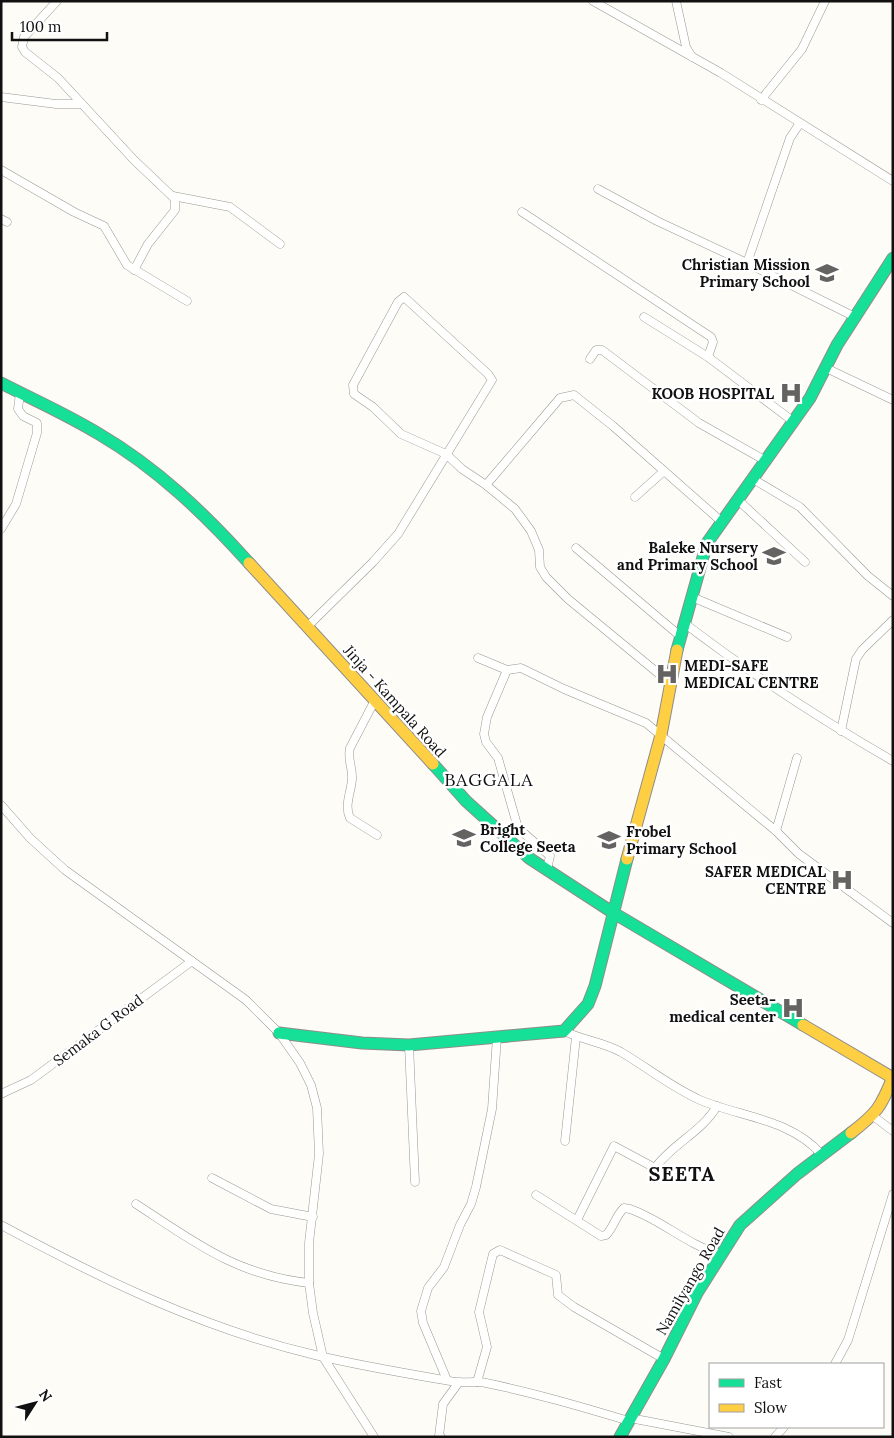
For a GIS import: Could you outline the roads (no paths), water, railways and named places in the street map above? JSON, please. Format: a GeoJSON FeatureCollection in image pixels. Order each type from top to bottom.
{"type":"FeatureCollection","features":[{"type":"Feature","properties":{"kind":"main road"},"geometry":{"type":"LineString","coordinates":[[279,1033],[385,1046],[564,1031],[588,1004],[595,986],[612,912],[661,735],[680,636],[707,544],[794,422],[855,317],[893,258]]}},
{"type":"Feature","properties":{"kind":"main road","name":"Jinja - Kampala Road"},"geometry":{"type":"LineString","coordinates":[[1,383],[100,434],[166,481],[207,516],[466,802],[512,844],[612,912],[893,1077]]}},
{"type":"Feature","properties":{"kind":"main road","name":"Jinja - Kampala Road"},"geometry":{"type":"LineString","coordinates":[[787,1016],[816,1023],[893,1068]]}},
{"type":"Feature","properties":{"kind":"main road","name":"Namilyango Road"},"geometry":{"type":"LineString","coordinates":[[620,1437],[720,1254],[740,1225],[751,1213],[821,1154],[873,1116],[883,1103],[893,1077]]}},
{"type":"Feature","properties":{"kind":"street"},"geometry":{"type":"LineString","coordinates":[[57,1],[24,37],[22,47],[58,78],[134,160],[173,196],[176,203],[175,210],[148,244],[134,270]]}},
{"type":"Feature","properties":{"kind":"street"},"geometry":{"type":"LineString","coordinates":[[593,1],[692,57],[893,181]]}},
{"type":"Feature","properties":{"kind":"street"},"geometry":{"type":"LineString","coordinates":[[676,1],[686,47],[692,57]]}},
{"type":"Feature","properties":{"kind":"street"},"geometry":{"type":"LineString","coordinates":[[762,100],[802,49],[825,1]]}},
{"type":"Feature","properties":{"kind":"street"},"geometry":{"type":"LineString","coordinates":[[1,98],[56,104],[82,104]]}},
{"type":"Feature","properties":{"kind":"street"},"geometry":{"type":"LineString","coordinates":[[747,263],[790,138],[800,123]]}},
{"type":"Feature","properties":{"kind":"street"},"geometry":{"type":"LineString","coordinates":[[1,170],[74,212],[104,226],[108,230],[121,258],[134,270],[187,300]]}},
{"type":"Feature","properties":{"kind":"street"},"geometry":{"type":"LineString","coordinates":[[598,189],[656,221],[747,263],[855,317]]}},
{"type":"Feature","properties":{"kind":"street"},"geometry":{"type":"LineString","coordinates":[[173,196],[230,207],[280,244]]}},
{"type":"Feature","properties":{"kind":"street"},"geometry":{"type":"LineString","coordinates":[[522,212],[625,282],[659,301],[711,336],[714,342],[708,357]]}},
{"type":"Feature","properties":{"kind":"street"},"geometry":{"type":"LineString","coordinates":[[308,626],[373,562],[398,534],[446,454],[492,380],[488,374],[404,297],[398,302],[352,389],[357,397],[373,406],[401,434],[446,454],[462,469],[486,485],[521,516],[539,550],[540,566],[546,577],[568,599],[670,683]]}},
{"type":"Feature","properties":{"kind":"street"},"geometry":{"type":"LineString","coordinates":[[644,317],[708,357],[794,422]]}},
{"type":"Feature","properties":{"kind":"street"},"geometry":{"type":"LineString","coordinates":[[590,359],[596,350],[602,350],[699,423],[766,462]]}},
{"type":"Feature","properties":{"kind":"street"},"geometry":{"type":"LineString","coordinates":[[826,368],[893,400]]}},
{"type":"Feature","properties":{"kind":"street"},"geometry":{"type":"LineString","coordinates":[[1,529],[16,504],[37,433],[37,424],[20,413],[18,409],[20,393]]}},
{"type":"Feature","properties":{"kind":"street"},"geometry":{"type":"LineString","coordinates":[[486,485],[560,398],[574,395],[722,522]]}},
{"type":"Feature","properties":{"kind":"street"},"geometry":{"type":"LineString","coordinates":[[635,497],[664,471]]}},
{"type":"Feature","properties":{"kind":"street"},"geometry":{"type":"LineString","coordinates":[[753,479],[800,507],[872,580],[893,596]]}},
{"type":"Feature","properties":{"kind":"street"},"geometry":{"type":"LineString","coordinates":[[738,500],[805,562]]}},
{"type":"Feature","properties":{"kind":"street"},"geometry":{"type":"LineString","coordinates":[[576,548],[680,636]]}},
{"type":"Feature","properties":{"kind":"street"},"geometry":{"type":"LineString","coordinates":[[692,597],[787,637]]}},
{"type":"Feature","properties":{"kind":"street"},"geometry":{"type":"LineString","coordinates":[[841,731],[856,659],[862,650],[893,620]]}},
{"type":"Feature","properties":{"kind":"street"},"geometry":{"type":"LineString","coordinates":[[684,623],[771,687],[893,761]]}},
{"type":"Feature","properties":{"kind":"street"},"geometry":{"type":"LineString","coordinates":[[478,658],[507,670],[521,668],[564,689],[646,723],[776,831],[799,854],[893,923]]}},
{"type":"Feature","properties":{"kind":"street"},"geometry":{"type":"LineString","coordinates":[[507,670],[487,717],[484,734],[486,742],[498,758],[518,828],[550,856],[547,869]]}},
{"type":"Feature","properties":{"kind":"street"},"geometry":{"type":"LineString","coordinates":[[375,700],[348,754],[352,780],[347,804],[350,818],[377,835]]}},
{"type":"Feature","properties":{"kind":"street"},"geometry":{"type":"LineString","coordinates":[[776,831],[797,758]]}},
{"type":"Feature","properties":{"kind":"street"},"geometry":{"type":"LineString","coordinates":[[1,805],[30,838],[65,870],[246,1000],[279,1033],[300,1064],[310,1085],[317,1108],[319,1154],[309,1243],[309,1283],[319,1356],[374,1437]]}},
{"type":"Feature","properties":{"kind":"street","name":"Semaka G Road"},"geometry":{"type":"LineString","coordinates":[[1,1094],[31,1080],[192,961]]}},
{"type":"Feature","properties":{"kind":"street"},"geometry":{"type":"LineString","coordinates":[[564,1031],[576,1037],[611,1047],[657,1077],[688,1094],[791,1131],[813,1145],[821,1154]]}},
{"type":"Feature","properties":{"kind":"street"},"geometry":{"type":"LineString","coordinates":[[447,1380],[423,1324],[421,1311],[423,1298],[444,1267],[474,1196],[492,1109],[497,1037]]}},
{"type":"Feature","properties":{"kind":"street"},"geometry":{"type":"LineString","coordinates":[[565,1141],[576,1037]]}},
{"type":"Feature","properties":{"kind":"street"},"geometry":{"type":"LineString","coordinates":[[409,1045],[414,1182]]}},
{"type":"Feature","properties":{"kind":"street"},"geometry":{"type":"LineString","coordinates":[[577,1220],[614,1146],[631,1154],[654,1169],[668,1152],[704,1123],[717,1106]]}},
{"type":"Feature","properties":{"kind":"street"},"geometry":{"type":"LineString","coordinates":[[873,1116],[893,1131]]}},
{"type":"Feature","properties":{"kind":"street"},"geometry":{"type":"LineString","coordinates":[[212,1178],[270,1209],[313,1217]]}},
{"type":"Feature","properties":{"kind":"street"},"geometry":{"type":"LineString","coordinates":[[536,1196],[601,1236],[606,1235],[624,1208],[630,1209],[677,1232],[704,1250],[720,1254]]}},
{"type":"Feature","properties":{"kind":"street"},"geometry":{"type":"LineString","coordinates":[[836,1363],[848,1340],[892,1197]]}},
{"type":"Feature","properties":{"kind":"street"},"geometry":{"type":"LineString","coordinates":[[136,1204],[233,1264],[285,1280],[309,1283]]}},
{"type":"Feature","properties":{"kind":"street"},"geometry":{"type":"LineString","coordinates":[[1,1225],[69,1261],[190,1317],[319,1356],[459,1382],[477,1382],[566,1402],[630,1420],[729,1437]]}},
{"type":"Feature","properties":{"kind":"street"},"geometry":{"type":"LineString","coordinates":[[477,1382],[487,1347],[479,1312],[493,1254],[500,1250],[556,1274],[558,1295],[574,1307],[664,1359]]}},
{"type":"Feature","properties":{"kind":"street"},"geometry":{"type":"LineString","coordinates":[[441,1437],[439,1436],[443,1404],[459,1382]]}},
{"type":"Feature","properties":{"kind":"place","name":"Christian Mission Primary School"},"geometry":{"type":"Point","coordinates":[827,273]}},
{"type":"Feature","properties":{"kind":"place","name":"KOOB HOSPITAL"},"geometry":{"type":"Point","coordinates":[791,393]}},
{"type":"Feature","properties":{"kind":"place","name":"Baleke Nursery and Primary School"},"geometry":{"type":"Point","coordinates":[774,556]}},
{"type":"Feature","properties":{"kind":"place","name":"MEDI-SAFE MEDICAL CENTRE"},"geometry":{"type":"Point","coordinates":[667,674]}},
{"type":"Feature","properties":{"kind":"place","name":"Bright College Seeta"},"geometry":{"type":"Point","coordinates":[464,838]}},
{"type":"Feature","properties":{"kind":"place","name":"Frobel Primary School"},"geometry":{"type":"Point","coordinates":[609,840]}},
{"type":"Feature","properties":{"kind":"place","name":"SAFER MEDICAL CENTRE"},"geometry":{"type":"Point","coordinates":[842,880]}},
{"type":"Feature","properties":{"kind":"place","name":"Seeta- medical center"},"geometry":{"type":"Point","coordinates":[793,1008]}},
{"type":"Feature","properties":{"kind":"district","name":"BAGGALA"},"geometry":{"type":"Point","coordinates":[489,779]}},
{"type":"Feature","properties":{"kind":"district","name":"SEETA"},"geometry":{"type":"Point","coordinates":[682,1173]}}]}
